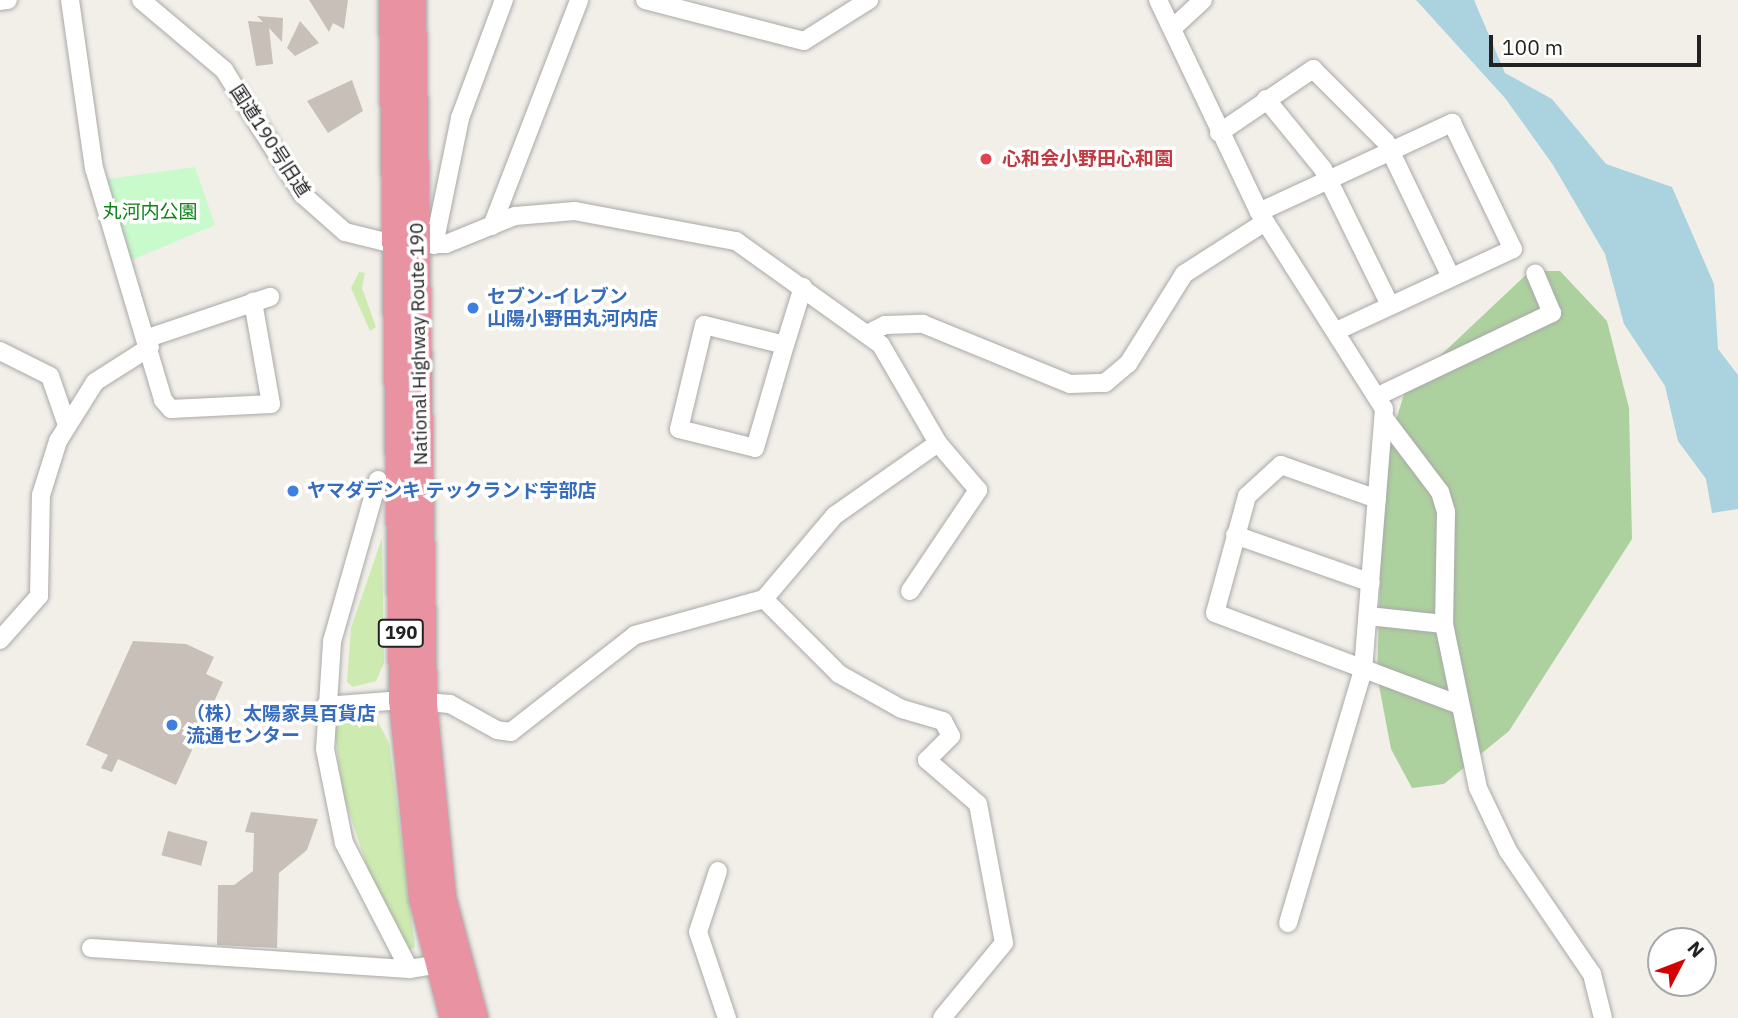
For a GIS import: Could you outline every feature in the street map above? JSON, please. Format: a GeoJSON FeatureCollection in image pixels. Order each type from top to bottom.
{"type":"FeatureCollection","features":[{"type":"Feature","properties":{"kind":"highway","name":"National Highway Route 190"},"geometry":{"type":"LineString","coordinates":[[393,0],[415,244]]}},
{"type":"Feature","properties":{"kind":"highway","name":"National Highway Route 190"},"geometry":{"type":"LineString","coordinates":[[413,0],[413,702],[438,860],[453,1018]]}},
{"type":"Feature","properties":{"kind":"highway","name":"National Highway Route 190"},"geometry":{"type":"LineString","coordinates":[[447,963],[475,1018]]}},
{"type":"Feature","properties":{"kind":"street"},"geometry":{"type":"LineString","coordinates":[[0,1],[8,0]]}},
{"type":"Feature","properties":{"kind":"street"},"geometry":{"type":"LineString","coordinates":[[0,639],[38,596],[41,495],[67,425],[95,382],[149,343],[261,299],[271,404],[171,409],[149,343],[94,169],[70,0]]}},
{"type":"Feature","properties":{"kind":"street","name":"国道190号旧道"},"geometry":{"type":"LineString","coordinates":[[141,0],[206,51],[238,87],[316,209],[345,232],[415,244]]}},
{"type":"Feature","properties":{"kind":"street"},"geometry":{"type":"LineString","coordinates":[[415,244],[504,0]]}},
{"type":"Feature","properties":{"kind":"street"},"geometry":{"type":"LineString","coordinates":[[492,226],[579,0]]}},
{"type":"Feature","properties":{"kind":"street"},"geometry":{"type":"LineString","coordinates":[[645,0],[804,41],[869,0]]}},
{"type":"Feature","properties":{"kind":"street"},"geometry":{"type":"LineString","coordinates":[[1158,0],[1175,26],[1219,133],[1262,217],[1378,396],[1384,418],[1363,670],[1288,923]]}},
{"type":"Feature","properties":{"kind":"street"},"geometry":{"type":"LineString","coordinates":[[1175,26],[1203,0]]}},
{"type":"Feature","properties":{"kind":"street"},"geometry":{"type":"LineString","coordinates":[[1219,133],[1313,69],[1390,151],[1451,276]]}},
{"type":"Feature","properties":{"kind":"street"},"geometry":{"type":"LineString","coordinates":[[1266,99],[1328,178],[1390,305]]}},
{"type":"Feature","properties":{"kind":"street"},"geometry":{"type":"LineString","coordinates":[[867,334],[885,325],[923,324],[1070,384],[1105,383],[1128,364],[1184,274],[1262,217],[1328,178],[1452,123],[1513,249],[1336,331]]}},
{"type":"Feature","properties":{"kind":"street"},"geometry":{"type":"LineString","coordinates":[[415,244],[554,210],[692,231],[736,241],[803,287],[867,334],[897,366],[938,443],[978,490],[910,591]]}},
{"type":"Feature","properties":{"kind":"street"},"geometry":{"type":"LineString","coordinates":[[1378,396],[1552,313],[1535,272]]}},
{"type":"Feature","properties":{"kind":"street"},"geometry":{"type":"LineString","coordinates":[[785,345],[704,325],[679,429],[755,448],[803,287]]}},
{"type":"Feature","properties":{"kind":"street"},"geometry":{"type":"LineString","coordinates":[[0,351],[50,376],[67,425]]}},
{"type":"Feature","properties":{"kind":"street"},"geometry":{"type":"LineString","coordinates":[[1384,418],[1417,457],[1446,512],[1444,624],[1457,704],[1493,824],[1591,974],[1603,1018]]}},
{"type":"Feature","properties":{"kind":"street"},"geometry":{"type":"LineString","coordinates":[[325,706],[413,702],[450,704],[497,730],[511,732],[635,635],[764,599],[835,515],[938,443]]}},
{"type":"Feature","properties":{"kind":"street"},"geometry":{"type":"LineString","coordinates":[[1377,499],[1281,465],[1247,496],[1214,613],[1457,704]]}},
{"type":"Feature","properties":{"kind":"street"},"geometry":{"type":"LineString","coordinates":[[378,480],[332,642],[325,706],[325,749],[344,843],[409,969]]}},
{"type":"Feature","properties":{"kind":"street"},"geometry":{"type":"LineString","coordinates":[[1235,535],[1371,583]]}},
{"type":"Feature","properties":{"kind":"street"},"geometry":{"type":"LineString","coordinates":[[764,599],[839,674],[902,709],[943,721],[951,736],[928,760],[978,804],[1004,943],[942,1018]]}},
{"type":"Feature","properties":{"kind":"street"},"geometry":{"type":"LineString","coordinates":[[1368,616],[1444,624]]}},
{"type":"Feature","properties":{"kind":"street"},"geometry":{"type":"LineString","coordinates":[[718,871],[698,932],[727,1018]]}},
{"type":"Feature","properties":{"kind":"street"},"geometry":{"type":"LineString","coordinates":[[91,948],[409,969],[447,963]]}},
{"type":"Feature","properties":{"kind":"green space","name":"丸河内公園"},"geometry":{"type":"Polygon","coordinates":[[[195,167],[215,225],[127,262],[101,180],[195,167]]]}},
{"type":"Feature","properties":{"kind":"green space"},"geometry":{"type":"Polygon","coordinates":[[[1530,271],[1560,271],[1607,321],[1629,408],[1632,539],[1509,731],[1444,784],[1412,788],[1391,749],[1377,675],[1380,586],[1373,493],[1406,388],[1530,271]]]}},
{"type":"Feature","properties":{"kind":"green space"},"geometry":{"type":"Polygon","coordinates":[[[359,272],[365,273],[362,288],[376,327],[370,331],[351,288],[359,272]]]}},
{"type":"Feature","properties":{"kind":"green space"},"geometry":{"type":"Polygon","coordinates":[[[382,538],[384,663],[376,681],[353,687],[347,682],[351,628],[382,538]]]}},
{"type":"Feature","properties":{"kind":"green space"},"geometry":{"type":"Polygon","coordinates":[[[346,716],[377,720],[389,743],[415,947],[409,951],[377,896],[343,794],[334,726],[346,716]]]}},
{"type":"Feature","properties":{"kind":"water"},"geometry":{"type":"Polygon","coordinates":[[[1416,0],[1474,0],[1505,73],[1552,99],[1606,164],[1672,187],[1714,284],[1718,349],[1738,375],[1738,509],[1712,513],[1706,479],[1678,441],[1665,386],[1624,324],[1605,254],[1553,165],[1505,98],[1416,0]]]}},
{"type":"Feature","properties":{"kind":"building"},"geometry":{"type":"Polygon","coordinates":[[[309,0],[348,0],[344,29],[333,23],[329,32],[309,0]]]}},
{"type":"Feature","properties":{"kind":"building"},"geometry":{"type":"Polygon","coordinates":[[[257,16],[283,18],[282,42],[269,28],[273,64],[256,66],[248,21],[263,22],[257,16]]]}},
{"type":"Feature","properties":{"kind":"building"},"geometry":{"type":"Polygon","coordinates":[[[300,21],[319,43],[295,56],[287,48],[300,21]]]}},
{"type":"Feature","properties":{"kind":"building"},"geometry":{"type":"Polygon","coordinates":[[[352,80],[363,111],[328,133],[307,101],[352,80]]]}},
{"type":"Feature","properties":{"kind":"building"},"geometry":{"type":"Polygon","coordinates":[[[133,641],[186,644],[214,657],[206,674],[223,682],[176,785],[118,759],[112,772],[101,768],[108,755],[86,745],[133,641]]]}},
{"type":"Feature","properties":{"kind":"building"},"geometry":{"type":"Polygon","coordinates":[[[251,812],[318,819],[307,850],[279,873],[277,948],[217,945],[218,885],[234,885],[253,871],[254,833],[245,832],[251,812]]]}},
{"type":"Feature","properties":{"kind":"building"},"geometry":{"type":"Polygon","coordinates":[[[168,831],[208,842],[201,866],[162,855],[168,831]]]}},
{"type":"Feature","properties":{"kind":"place","name":"心和会小野田心和園"},"geometry":{"type":"Point","coordinates":[986,159]}},
{"type":"Feature","properties":{"kind":"place","name":"セブン-イレブン 山陽小野田丸河内店"},"geometry":{"type":"Point","coordinates":[473,308]}},
{"type":"Feature","properties":{"kind":"place","name":"ヤマダデンキ テックランド宇部店"},"geometry":{"type":"Point","coordinates":[293,491]}},
{"type":"Feature","properties":{"kind":"place","name":"（株）太陽家具百貨店 流通センター"},"geometry":{"type":"Point","coordinates":[172,725]}}]}
